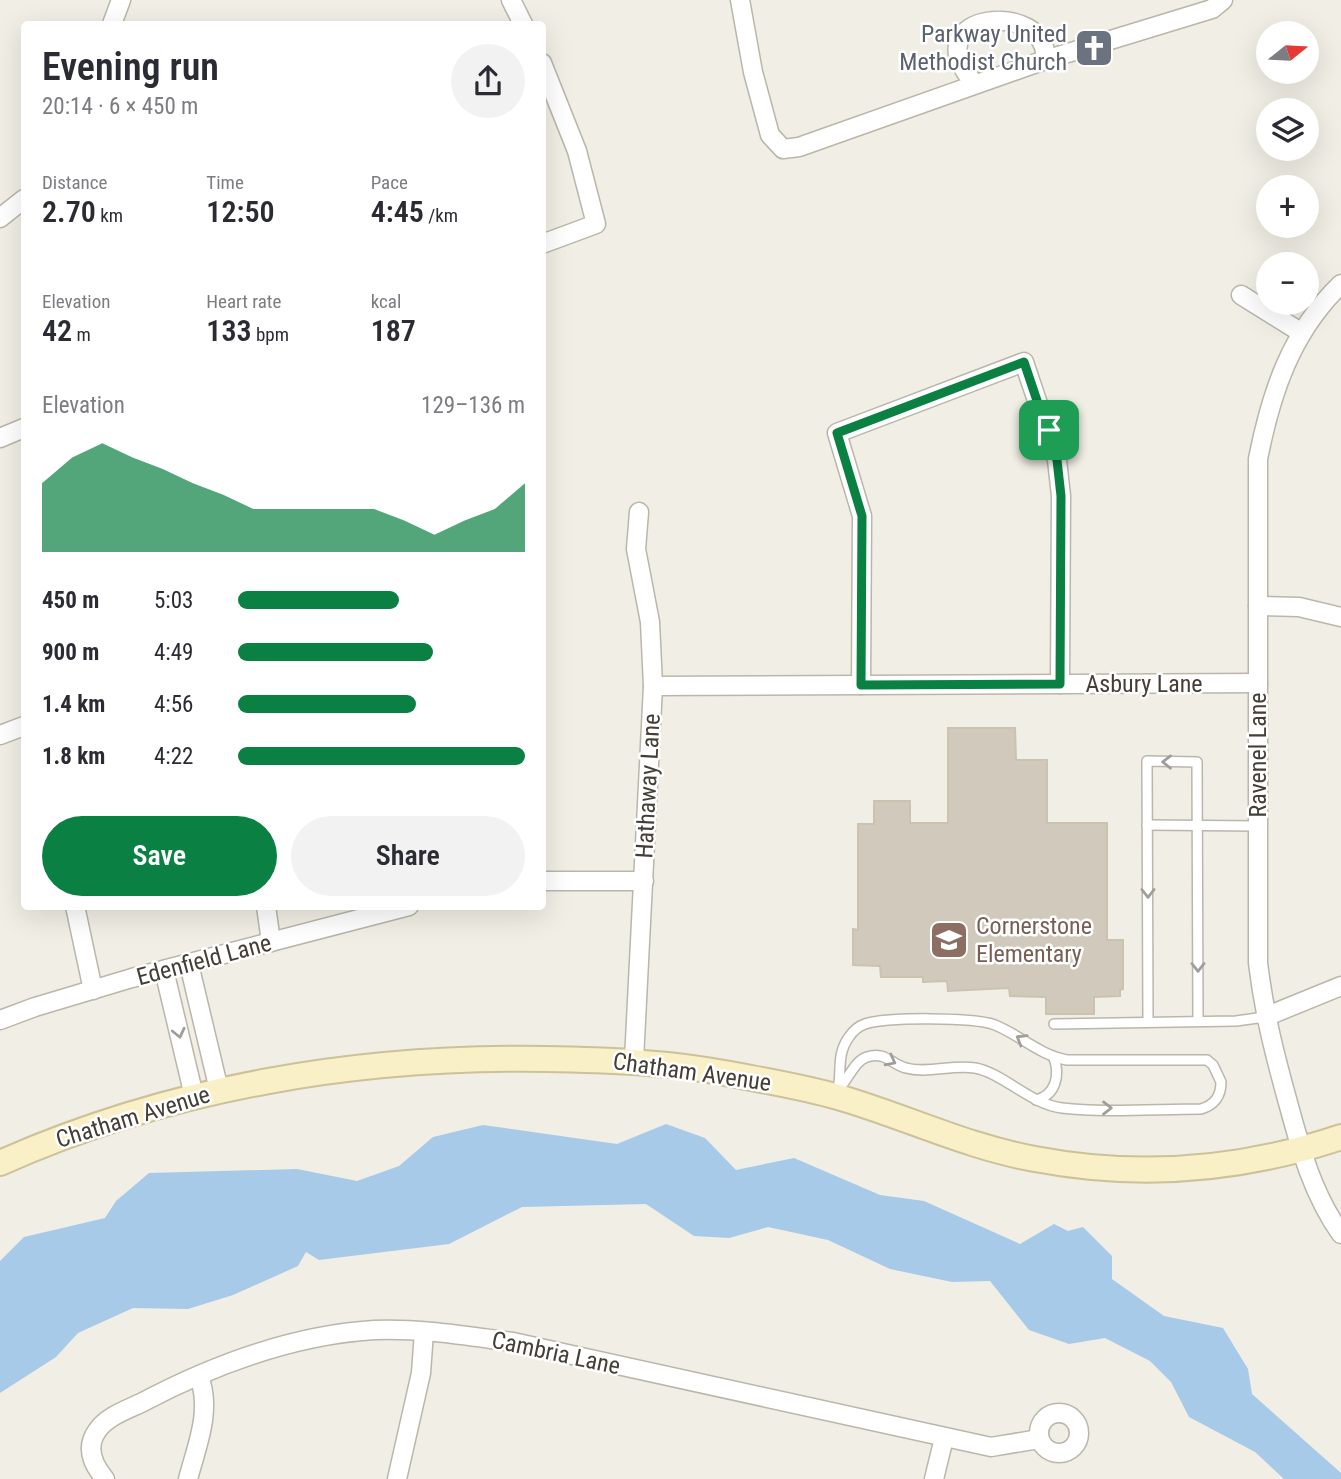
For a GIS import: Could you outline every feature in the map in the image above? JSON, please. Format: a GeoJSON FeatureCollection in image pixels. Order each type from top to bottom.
{"type":"FeatureCollection","features":[{"type":"Feature","properties":{"kind":"street"},"geometry":{"type":"LineString","coordinates":[[113,21],[121,0]]}},
{"type":"Feature","properties":{"kind":"street"},"geometry":{"type":"LineString","coordinates":[[510,0],[521,21]]}},
{"type":"Feature","properties":{"kind":"street"},"geometry":{"type":"LineString","coordinates":[[740,0],[753,72],[770,135],[783,149],[799,146],[1045,60],[1212,9],[1223,0]]}},
{"type":"Feature","properties":{"kind":"street"},"geometry":{"type":"LineString","coordinates":[[975,84],[963,71],[957,54],[958,37],[966,21],[979,9],[1013,4],[1029,12],[1041,25],[1046,42],[1045,60]]}},
{"type":"Feature","properties":{"kind":"street"},"geometry":{"type":"LineString","coordinates":[[546,73],[577,150],[596,224],[546,242]]}},
{"type":"Feature","properties":{"kind":"street"},"geometry":{"type":"LineString","coordinates":[[0,218],[21,202]]}},
{"type":"Feature","properties":{"kind":"street","name":"Ravenel Lane"},"geometry":{"type":"LineString","coordinates":[[1341,284],[1309,320],[1276,385],[1258,459],[1258,963],[1265,1017],[1301,1151],[1314,1188],[1341,1234]]}},
{"type":"Feature","properties":{"kind":"street"},"geometry":{"type":"LineString","coordinates":[[1241,295],[1302,332]]}},
{"type":"Feature","properties":{"kind":"street"},"geometry":{"type":"LineString","coordinates":[[861,685],[862,516],[837,433],[1024,362],[1057,460],[1061,496],[1060,684]]}},
{"type":"Feature","properties":{"kind":"street"},"geometry":{"type":"LineString","coordinates":[[0,438],[21,429]]}},
{"type":"Feature","properties":{"kind":"street","name":"Hathaway Lane"},"geometry":{"type":"LineString","coordinates":[[634,1060],[653,686],[650,622],[636,549],[639,512]]}},
{"type":"Feature","properties":{"kind":"street"},"geometry":{"type":"LineString","coordinates":[[1258,606],[1299,607],[1341,617]]}},
{"type":"Feature","properties":{"kind":"street","name":"Asbury Lane"},"geometry":{"type":"LineString","coordinates":[[653,686],[1258,683]]}},
{"type":"Feature","properties":{"kind":"street"},"geometry":{"type":"LineString","coordinates":[[0,735],[21,731]]}},
{"type":"Feature","properties":{"kind":"street"},"geometry":{"type":"LineString","coordinates":[[546,881],[644,881]]}},
{"type":"Feature","properties":{"kind":"street"},"geometry":{"type":"LineString","coordinates":[[76,910],[93,990]]}},
{"type":"Feature","properties":{"kind":"street"},"geometry":{"type":"LineString","coordinates":[[267,910],[271,942]]}},
{"type":"Feature","properties":{"kind":"street","name":"Edenfield Lane"},"geometry":{"type":"LineString","coordinates":[[0,1020],[164,970],[394,910]]}},
{"type":"Feature","properties":{"kind":"street"},"geometry":{"type":"LineString","coordinates":[[189,964],[219,1090]]}},
{"type":"Feature","properties":{"kind":"street"},"geometry":{"type":"LineString","coordinates":[[164,970],[194,1096]]}},
{"type":"Feature","properties":{"kind":"street"},"geometry":{"type":"LineString","coordinates":[[1265,1017],[1341,986]]}},
{"type":"Feature","properties":{"kind":"street","name":"Chatham Avenue"},"geometry":{"type":"LineString","coordinates":[[0,1163],[104,1123],[219,1090],[317,1072],[425,1062],[514,1059],[634,1060],[838,1092],[975,1143],[1032,1159],[1082,1167],[1178,1171],[1248,1163],[1301,1151],[1341,1137]]}},
{"type":"Feature","properties":{"kind":"street","name":"Cambria Lane"},"geometry":{"type":"LineString","coordinates":[[105,1479],[92,1461],[92,1440],[107,1420],[199,1376],[248,1357],[328,1335],[376,1330],[424,1332],[513,1342],[990,1447],[1040,1439]]}},
{"type":"Feature","properties":{"kind":"street"},"geometry":{"type":"LineString","coordinates":[[397,1479],[421,1373],[424,1332]]}},
{"type":"Feature","properties":{"kind":"street"},"geometry":{"type":"LineString","coordinates":[[188,1479],[205,1411],[206,1398],[199,1376]]}},
{"type":"Feature","properties":{"kind":"street"},"geometry":{"type":"LineString","coordinates":[[934,1479],[944,1438]]}},
{"type":"Feature","properties":{"kind":"lane"},"geometry":{"type":"LineString","coordinates":[[1148,1022],[1147,761],[1197,762],[1198,1021]]}},
{"type":"Feature","properties":{"kind":"lane"},"geometry":{"type":"LineString","coordinates":[[1147,825],[1258,826]]}},
{"type":"Feature","properties":{"kind":"lane"},"geometry":{"type":"LineString","coordinates":[[1054,1024],[1265,1017]]}},
{"type":"Feature","properties":{"kind":"lane"},"geometry":{"type":"LineString","coordinates":[[982,1021],[1003,1028],[1054,1058],[1078,1061],[1207,1060],[1219,1074],[1221,1090],[1210,1106],[1200,1109],[1063,1108],[1036,1100],[979,1069],[908,1069],[884,1056],[865,1057],[857,1063],[838,1092],[838,1066],[848,1038],[859,1027],[868,1023],[982,1021]]}},
{"type":"Feature","properties":{"kind":"lane"},"geometry":{"type":"LineString","coordinates":[[1036,1100],[1043,1098],[1055,1083],[1057,1074],[1054,1058]]}},
{"type":"Feature","properties":{"kind":"water"},"geometry":{"type":"Polygon","coordinates":[[[666,1124],[705,1138],[736,1170],[794,1158],[880,1195],[924,1201],[1020,1244],[1054,1224],[1068,1231],[1083,1227],[1112,1256],[1112,1279],[1164,1316],[1223,1328],[1248,1369],[1252,1394],[1341,1473],[1341,1479],[1284,1479],[1255,1452],[1189,1417],[1171,1382],[1150,1361],[1105,1338],[1069,1344],[1029,1330],[990,1281],[952,1282],[890,1269],[828,1240],[768,1227],[729,1238],[694,1236],[646,1204],[522,1207],[449,1244],[319,1260],[306,1252],[298,1266],[233,1295],[188,1309],[133,1308],[78,1333],[56,1357],[0,1393],[0,1261],[24,1237],[105,1218],[116,1201],[149,1173],[297,1169],[357,1181],[399,1166],[433,1137],[483,1125],[617,1144],[666,1124]]]}},
{"type":"Feature","properties":{"kind":"building"},"geometry":{"type":"Polygon","coordinates":[[[948,728],[1015,728],[1016,760],[1047,760],[1047,823],[1107,823],[1107,940],[1123,940],[1123,989],[1120,990],[1120,996],[1094,997],[1094,1014],[1046,1014],[1046,997],[1010,996],[1009,988],[948,991],[947,981],[923,982],[923,977],[881,977],[880,966],[853,965],[853,929],[858,930],[858,824],[874,824],[874,801],[910,801],[910,823],[948,823],[948,728]]]}},
{"type":"Feature","properties":{"kind":"place","name":"Parkway United Methodist Church"},"geometry":{"type":"Point","coordinates":[1094,48]}},
{"type":"Feature","properties":{"kind":"place","name":"Cornerstone Elementary"},"geometry":{"type":"Point","coordinates":[949,940]}},
{"type":"Feature","properties":{"kind":"route"},"geometry":{"type":"LineString","coordinates":[[1024,362],[1049,430],[1057,460],[1061,496],[1060,684],[861,685],[864,545],[862,516],[837,433],[1024,362]]}}]}
